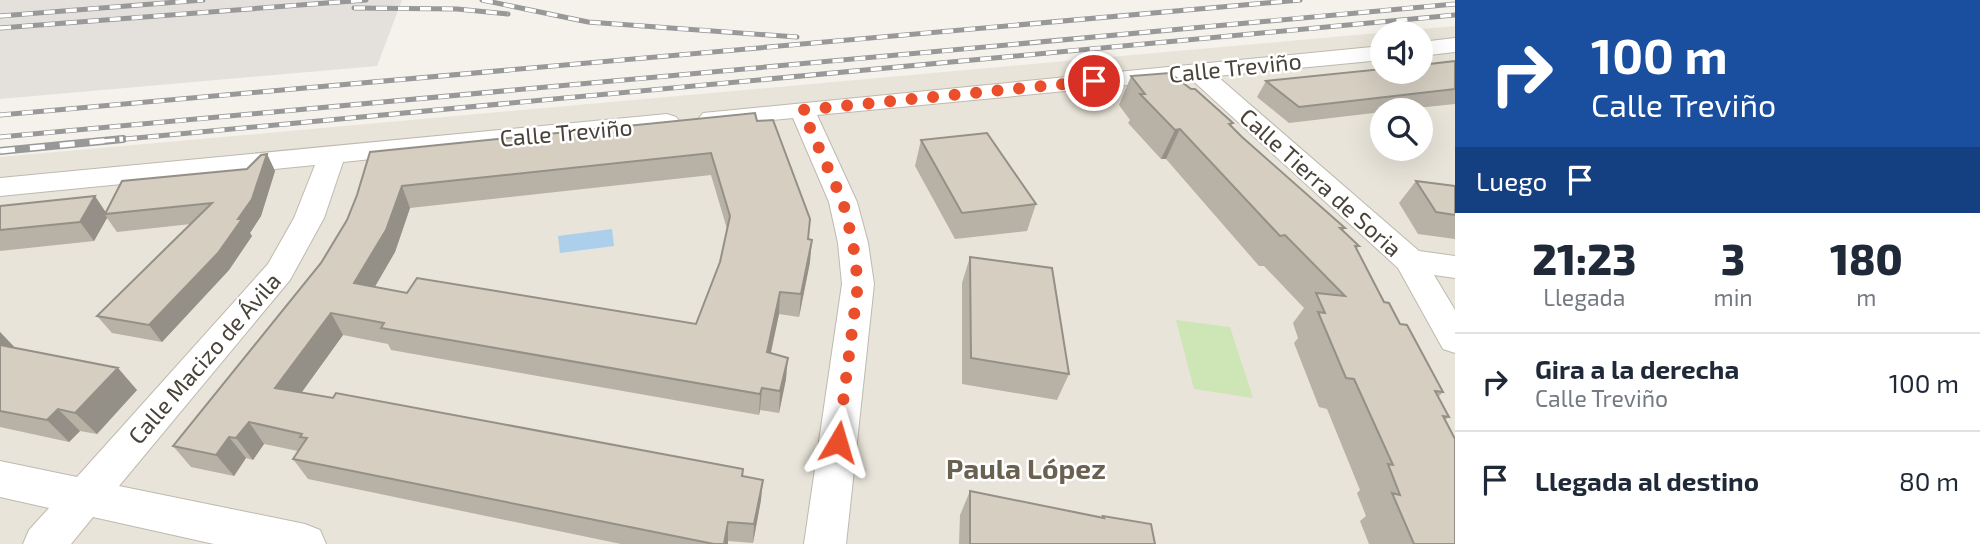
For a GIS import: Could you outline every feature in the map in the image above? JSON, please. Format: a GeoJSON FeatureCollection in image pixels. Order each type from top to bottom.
{"type":"FeatureCollection","features":[{"type":"Feature","properties":{"kind":"street"},"geometry":{"type":"LineString","coordinates":[[1433,48],[1455,46]]}},
{"type":"Feature","properties":{"kind":"street","name":"Calle Treviño"},"geometry":{"type":"LineString","coordinates":[[0,187],[1370,54]]}},
{"type":"Feature","properties":{"kind":"street","name":"Calle Tierra de Soria"},"geometry":{"type":"LineString","coordinates":[[1197,71],[1410,261],[1455,340]]}},
{"type":"Feature","properties":{"kind":"street"},"geometry":{"type":"LineString","coordinates":[[802,110],[843,202],[853,243],[858,284],[825,544]]}},
{"type":"Feature","properties":{"kind":"street","name":"Calle Macizo de Ávila"},"geometry":{"type":"LineString","coordinates":[[44,544],[279,272],[309,218],[332,154]]}},
{"type":"Feature","properties":{"kind":"street"},"geometry":{"type":"LineString","coordinates":[[1410,261],[1455,267]]}},
{"type":"Feature","properties":{"kind":"street"},"geometry":{"type":"LineString","coordinates":[[0,479],[305,544]]}},
{"type":"Feature","properties":{"kind":"shaded area"},"geometry":{"type":"Polygon","coordinates":[[[0,0],[402,0],[377,66],[0,99],[0,0]]]}},
{"type":"Feature","properties":{"kind":"shaded area"},"geometry":{"type":"Polygon","coordinates":[[[1455,26],[1455,544],[0,544],[0,157],[1370,34],[1370,84],[1433,84],[1433,28],[1455,26]]]}},
{"type":"Feature","properties":{"kind":"green space"},"geometry":{"type":"Polygon","coordinates":[[[1176,320],[1230,327],[1253,398],[1194,389],[1176,320]]]}},
{"type":"Feature","properties":{"kind":"water"},"geometry":{"type":"Polygon","coordinates":[[[612,229],[614,246],[560,253],[558,236],[612,229]]]}},
{"type":"Feature","properties":{"kind":"building"},"geometry":{"type":"Polygon","coordinates":[[[1455,61],[1455,89],[1299,107],[1266,81],[1370,70],[1370,84],[1433,84],[1433,64],[1455,61]]]}},
{"type":"Feature","properties":{"kind":"building"},"geometry":{"type":"Polygon","coordinates":[[[1170,73],[1191,89],[1195,89],[1233,123],[1229,124],[1242,137],[1345,228],[1340,228],[1359,246],[1355,246],[1384,302],[1389,303],[1400,324],[1407,325],[1443,392],[1435,391],[1449,417],[1443,416],[1455,439],[1455,544],[1414,544],[1392,493],[1400,495],[1388,464],[1393,465],[1354,379],[1346,378],[1318,312],[1325,313],[1316,293],[1345,296],[1285,235],[1280,236],[1180,129],[1175,130],[1140,94],[1145,94],[1131,76],[1170,73]]]}},
{"type":"Feature","properties":{"kind":"building"},"geometry":{"type":"Polygon","coordinates":[[[755,113],[757,121],[773,120],[810,219],[808,239],[812,240],[801,294],[780,292],[767,352],[788,358],[780,391],[762,388],[760,394],[381,328],[384,323],[331,313],[275,388],[333,398],[336,393],[743,469],[742,476],[763,480],[754,524],[728,522],[724,544],[714,544],[293,459],[307,438],[300,437],[302,434],[249,422],[236,438],[229,437],[216,455],[173,446],[321,263],[347,220],[370,152],[755,113]],[[711,153],[402,186],[386,230],[354,283],[407,293],[417,278],[696,324],[720,262],[730,216],[711,153]]]}},
{"type":"Feature","properties":{"kind":"building"},"geometry":{"type":"Polygon","coordinates":[[[987,133],[1036,204],[962,213],[921,140],[987,133]]]}},
{"type":"Feature","properties":{"kind":"building"},"geometry":{"type":"Polygon","coordinates":[[[267,154],[252,199],[238,219],[242,219],[218,253],[149,325],[97,316],[212,203],[105,214],[122,181],[247,169],[261,155],[267,154]]]}},
{"type":"Feature","properties":{"kind":"building"},"geometry":{"type":"Polygon","coordinates":[[[1416,181],[1455,186],[1455,215],[1436,212],[1416,181]]]}},
{"type":"Feature","properties":{"kind":"building"},"geometry":{"type":"Polygon","coordinates":[[[95,196],[80,222],[0,230],[0,206],[95,196]]]}},
{"type":"Feature","properties":{"kind":"building"},"geometry":{"type":"Polygon","coordinates":[[[970,257],[1052,268],[1069,374],[971,358],[970,257]]]}},
{"type":"Feature","properties":{"kind":"building"},"geometry":{"type":"Polygon","coordinates":[[[0,345],[118,368],[75,413],[58,409],[47,420],[0,411],[0,345]]]}},
{"type":"Feature","properties":{"kind":"building"},"geometry":{"type":"Polygon","coordinates":[[[970,491],[1104,518],[1103,516],[1151,524],[1155,544],[970,544],[970,491]]]}},
{"type":"Feature","properties":{"kind":"railway"},"geometry":{"type":"LineString","coordinates":[[0,16],[203,0]]}},
{"type":"Feature","properties":{"kind":"railway"},"geometry":{"type":"LineString","coordinates":[[0,28],[366,0]]}},
{"type":"Feature","properties":{"kind":"railway"},"geometry":{"type":"LineString","coordinates":[[482,0],[588,22],[797,37]]}},
{"type":"Feature","properties":{"kind":"railway"},"geometry":{"type":"LineString","coordinates":[[0,115],[1300,0]]}},
{"type":"Feature","properties":{"kind":"railway"},"geometry":{"type":"LineString","coordinates":[[0,137],[1455,4]]}},
{"type":"Feature","properties":{"kind":"railway"},"geometry":{"type":"LineString","coordinates":[[354,8],[457,9],[508,14]]}},
{"type":"Feature","properties":{"kind":"railway"},"geometry":{"type":"LineString","coordinates":[[104,141],[1455,15]]}},
{"type":"Feature","properties":{"kind":"railway"},"geometry":{"type":"LineString","coordinates":[[0,151],[123,139]]}},
{"type":"Feature","properties":{"kind":"district","name":"Paula López"},"geometry":{"type":"Point","coordinates":[1026,468]}},
{"type":"Feature","properties":{"kind":"route"},"geometry":{"type":"LineString","coordinates":[[838,442],[858,284],[853,243],[843,202],[802,110],[1094,81]]}}]}
